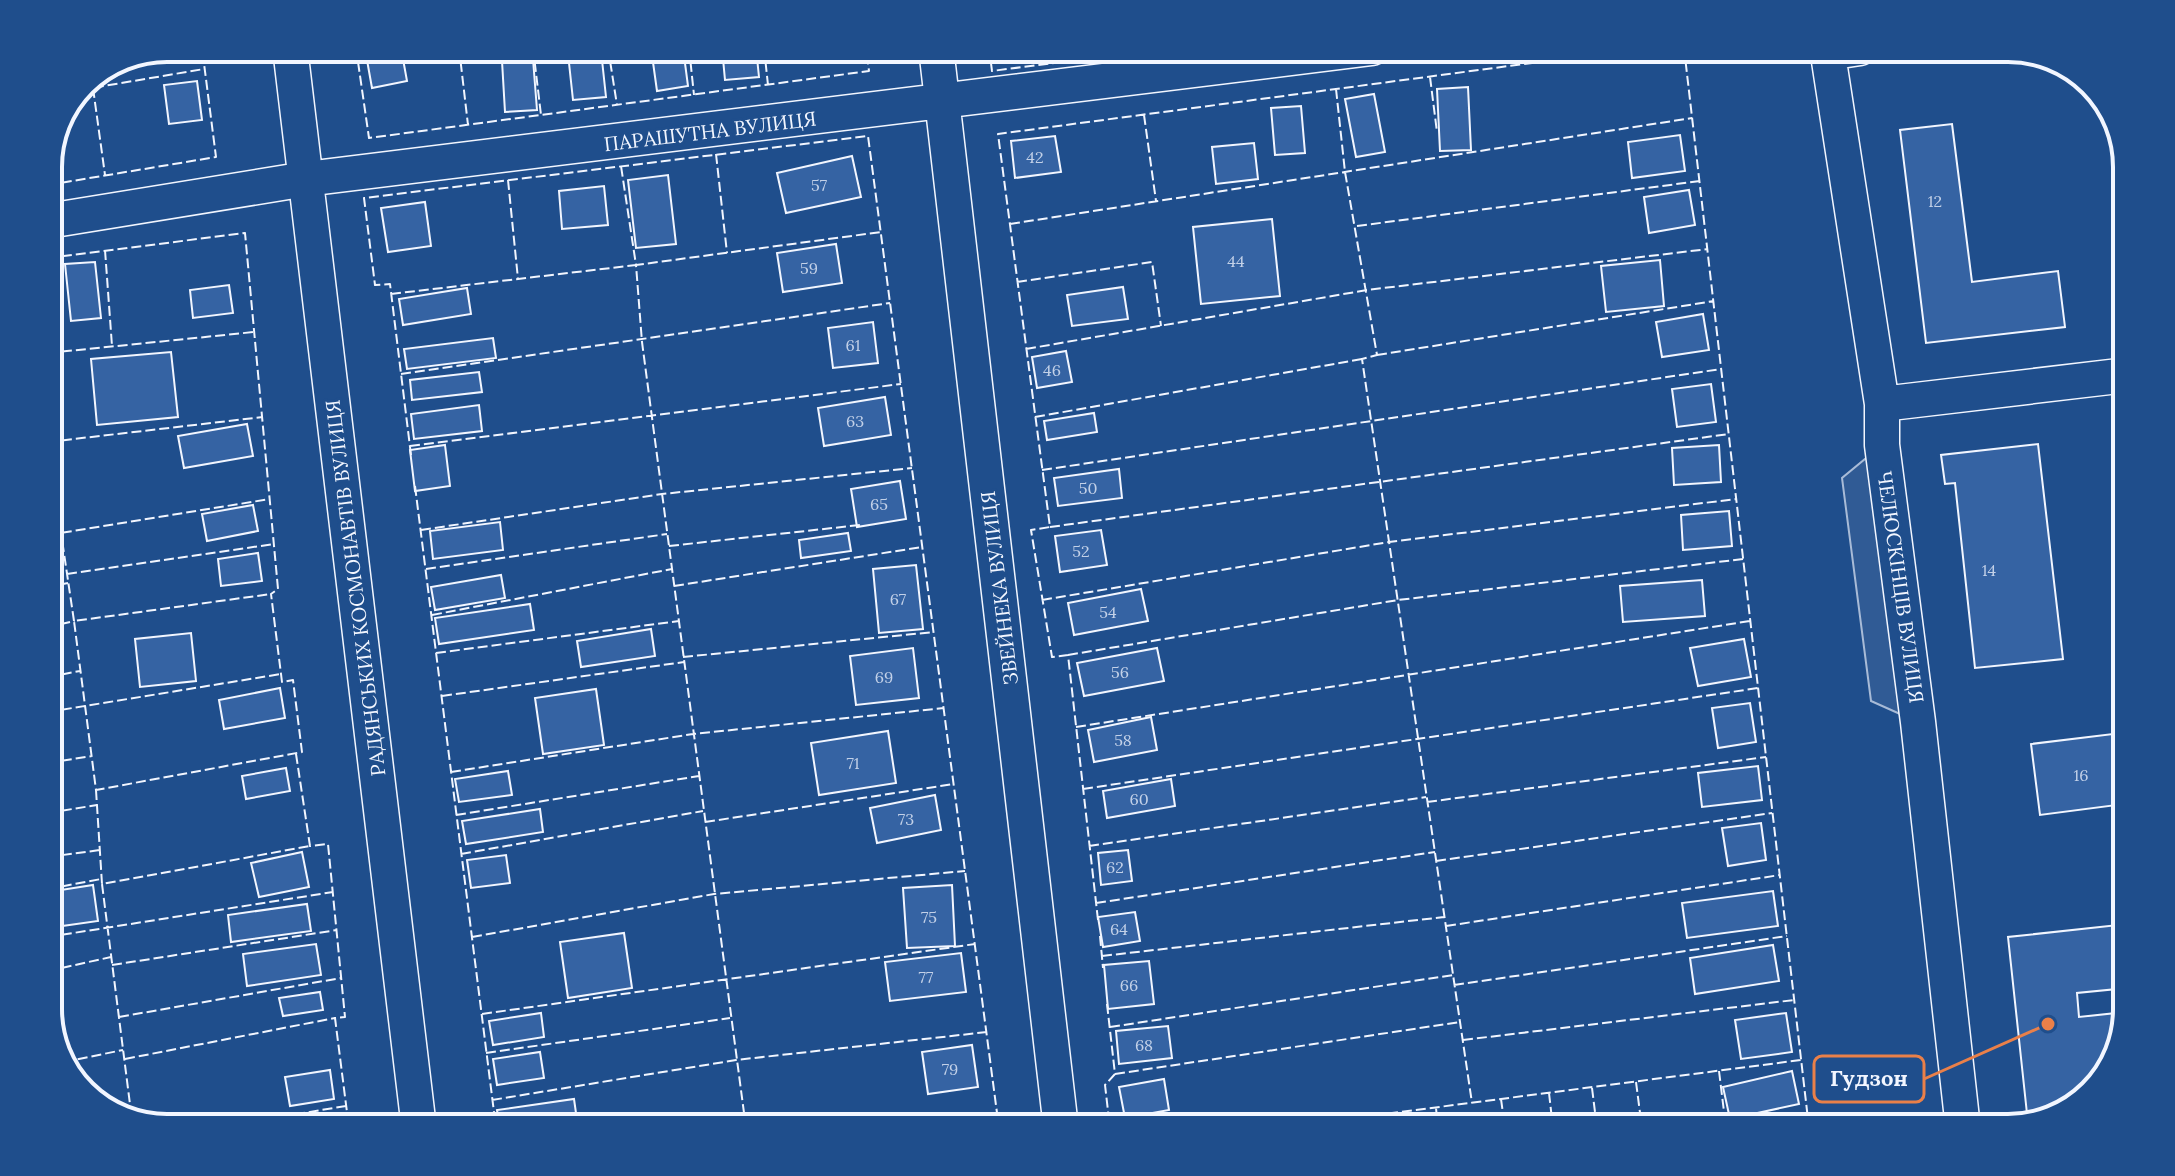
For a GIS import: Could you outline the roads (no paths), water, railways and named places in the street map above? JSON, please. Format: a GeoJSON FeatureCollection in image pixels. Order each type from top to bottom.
{"type":"FeatureCollection","features":[{"type":"Feature","properties":{"kind":"street","name":"РАДЯНСЬКИХ КОСМОНАВТІВ ВУЛИЦЯ"},"geometry":{"type":"LineString","coordinates":[[292,62],[417,1114]]}},
{"type":"Feature","properties":{"kind":"street","name":"ЗВЕЙНЕКА ВУЛИЦЯ"},"geometry":{"type":"LineString","coordinates":[[938,62],[1059,1114]]}},
{"type":"Feature","properties":{"kind":"street","name":"ПАРАШУТНА ВУЛИЦЯ"},"geometry":{"type":"LineString","coordinates":[[62,219],[306,179],[1263,62]]}},
{"type":"Feature","properties":{"kind":"street","name":"ЧЕЛЮСКІНЦІВ ВУЛИЦЯ"},"geometry":{"type":"LineString","coordinates":[[1839,62],[1882,404],[1882,445],[1918,722],[1961,1114]]}},
{"type":"Feature","properties":{"kind":"street"},"geometry":{"type":"LineString","coordinates":[[1882,404],[2113,377]]}},
{"type":"Feature","properties":{"kind":"place","name":"Гудзон"},"geometry":{"type":"Point","coordinates":[2048,1024]}}]}
